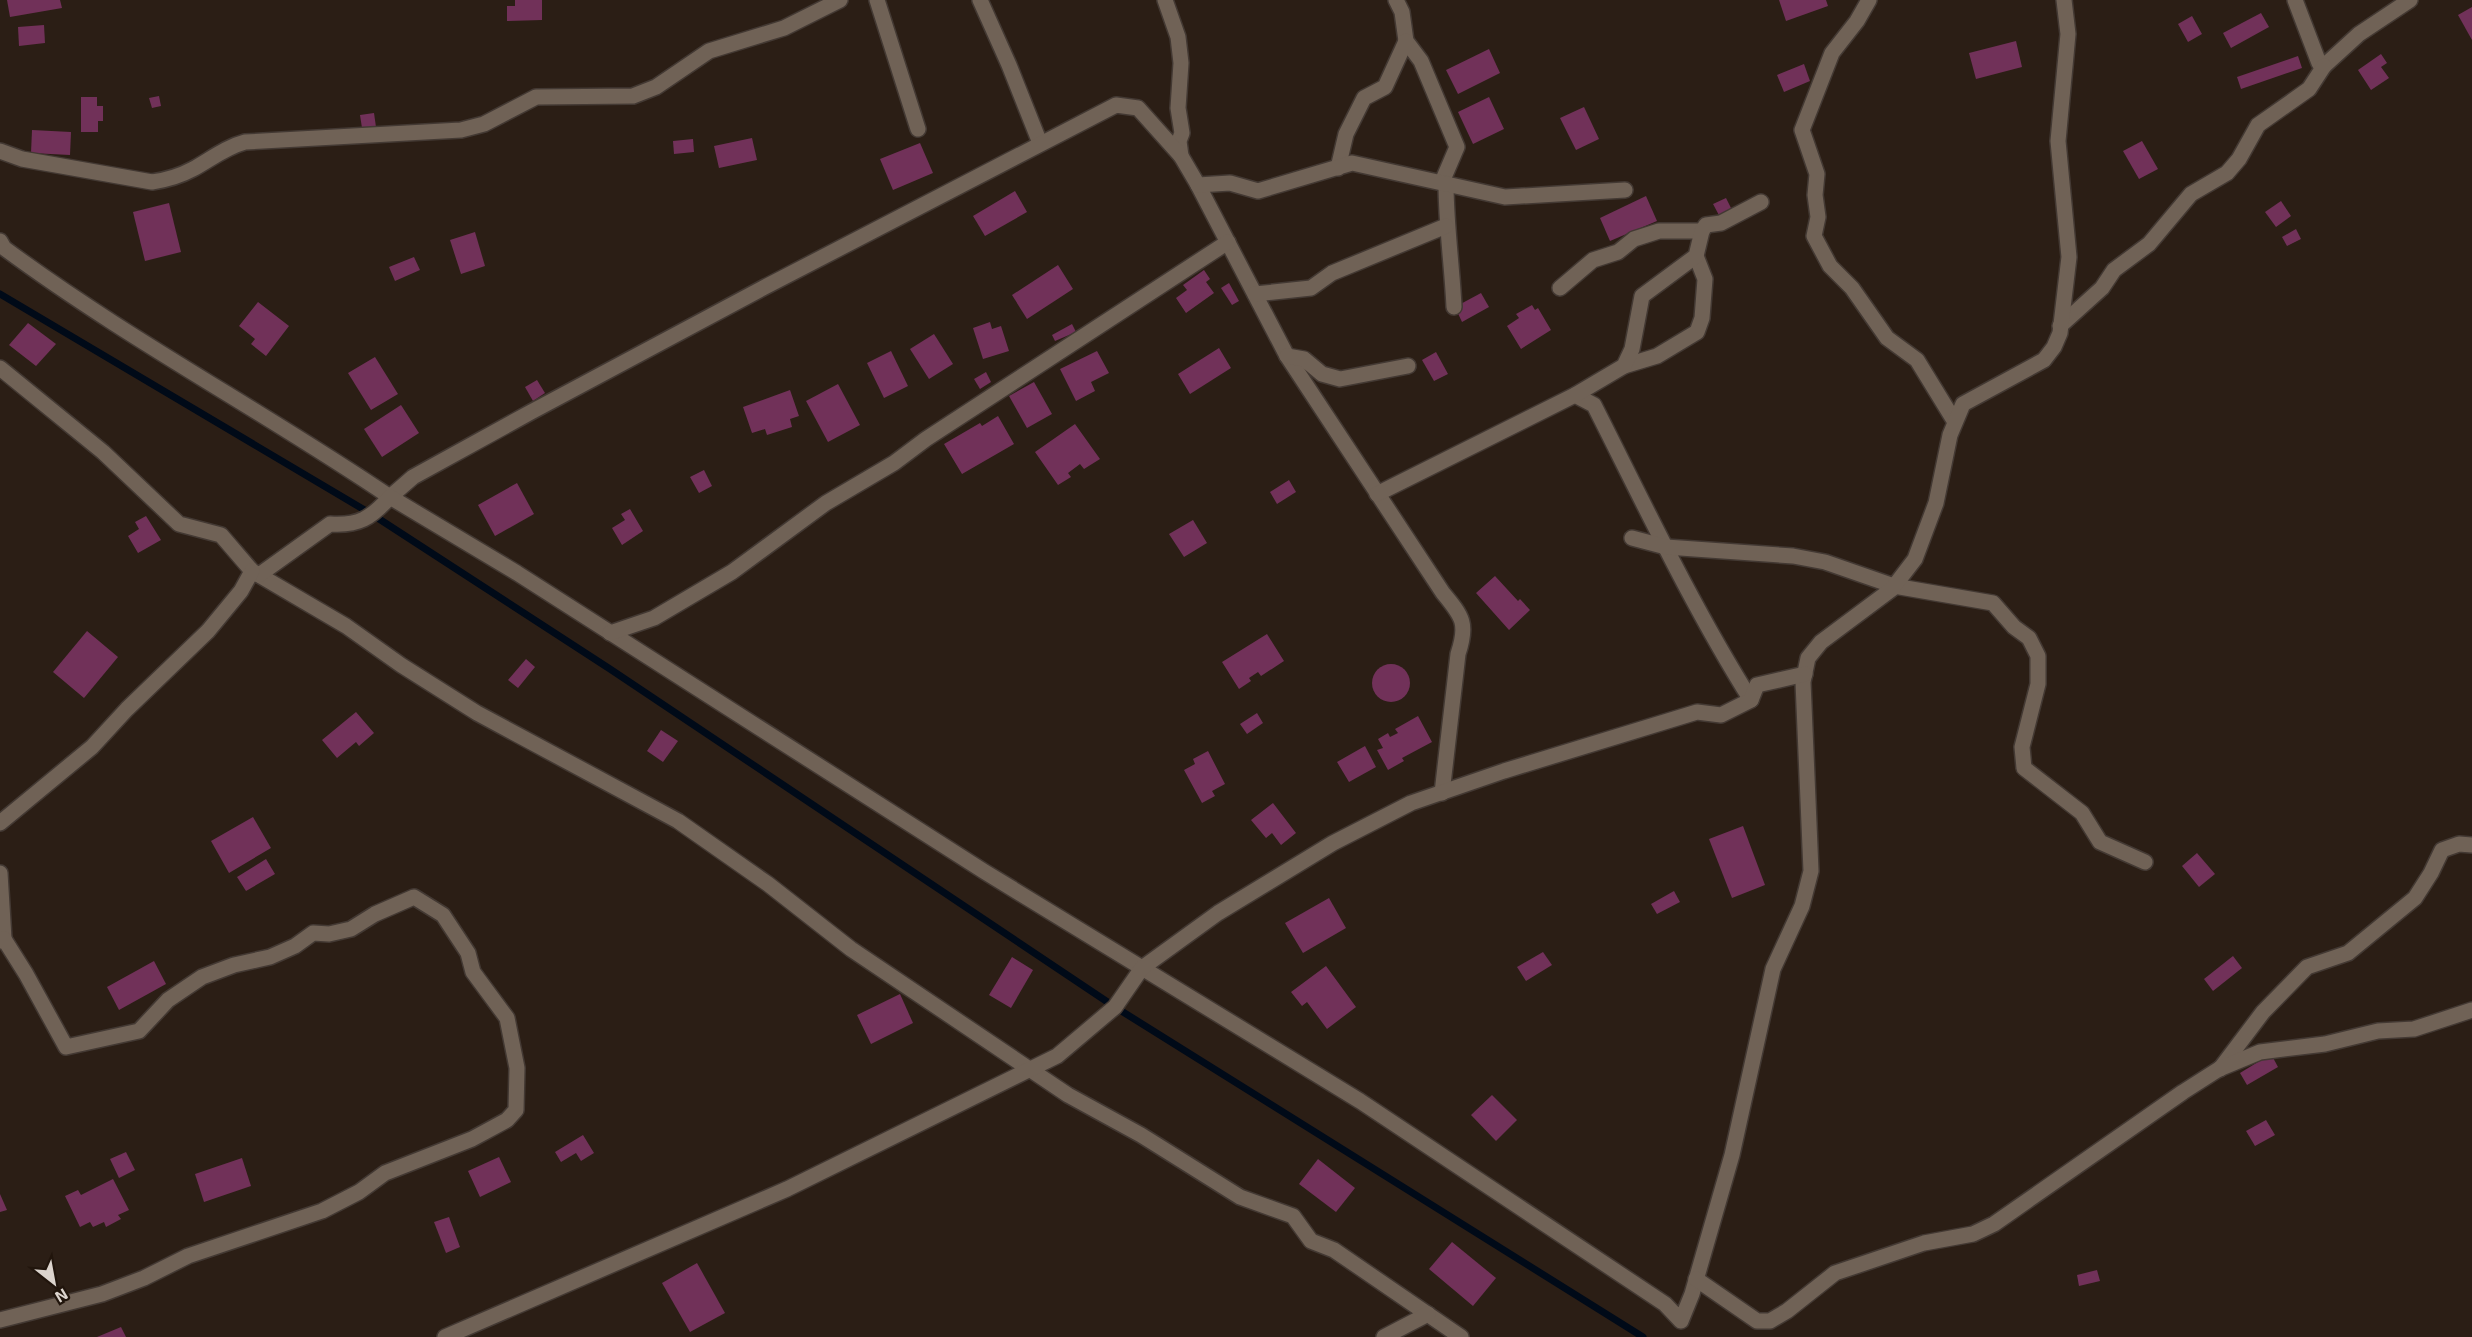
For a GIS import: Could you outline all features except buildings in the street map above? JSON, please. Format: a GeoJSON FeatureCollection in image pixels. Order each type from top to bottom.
{"type":"FeatureCollection","features":[{"type":"Feature","properties":{"kind":"street"},"geometry":{"type":"LineString","coordinates":[[0,151],[22,159],[152,182],[170,179],[192,170],[232,145],[245,142],[461,130],[484,124],[536,96],[633,96],[656,87],[709,51],[784,28],[840,0]]}},
{"type":"Feature","properties":{"kind":"street"},"geometry":{"type":"LineString","coordinates":[[877,0],[918,129]]}},
{"type":"Feature","properties":{"kind":"street"},"geometry":{"type":"LineString","coordinates":[[980,0],[1040,143]]}},
{"type":"Feature","properties":{"kind":"street"},"geometry":{"type":"LineString","coordinates":[[1166,0],[1178,37],[1181,63],[1178,108],[1182,133],[1179,141],[1181,156]]}},
{"type":"Feature","properties":{"kind":"street"},"geometry":{"type":"LineString","coordinates":[[1396,0],[1402,12],[1406,41],[1421,61],[1457,147],[1444,182],[1454,307]]}},
{"type":"Feature","properties":{"kind":"street"},"geometry":{"type":"LineString","coordinates":[[1869,0],[1857,21],[1832,53],[1802,130],[1817,174],[1815,195],[1818,217],[1814,236],[1830,266],[1852,288],[1887,338],[1917,360],[1955,422]]}},
{"type":"Feature","properties":{"kind":"street"},"geometry":{"type":"LineString","coordinates":[[0,240],[12,253],[104,318],[390,497],[517,573],[985,872],[1360,1101],[1665,1304],[1681,1321],[1696,1279],[1732,1155],[1773,969],[1802,906],[1811,871],[1805,674],[1808,658],[1821,642],[1894,586],[1915,559],[1932,514],[1950,435],[1963,404],[2044,360],[2054,347],[2060,326],[2069,257],[2058,141],[2068,34],[2064,0]]}},
{"type":"Feature","properties":{"kind":"street"},"geometry":{"type":"LineString","coordinates":[[2295,0],[2319,63],[2324,66]]}},
{"type":"Feature","properties":{"kind":"street"},"geometry":{"type":"LineString","coordinates":[[2060,326],[2102,288],[2114,270],[2149,244],[2191,194],[2227,173],[2239,159],[2258,125],[2309,89],[2324,66],[2359,34],[2410,0]]}},
{"type":"Feature","properties":{"kind":"street"},"geometry":{"type":"LineString","coordinates":[[1338,168],[1346,134],[1364,98],[1385,87],[1406,41]]}},
{"type":"Feature","properties":{"kind":"street"},"geometry":{"type":"LineString","coordinates":[[0,823],[92,747],[127,709],[208,631],[256,573],[330,524],[348,525],[373,515],[413,477],[1040,143],[1116,105],[1138,108],[1181,156],[1287,356],[1443,593],[1461,615],[1465,634],[1458,654],[1442,793]]}},
{"type":"Feature","properties":{"kind":"street"},"geometry":{"type":"LineString","coordinates":[[1198,185],[1230,183],[1258,190],[1352,163],[1510,197],[1625,190]]}},
{"type":"Feature","properties":{"kind":"street"},"geometry":{"type":"LineString","coordinates":[[1377,494],[1575,395],[1624,366],[1657,356],[1698,332],[1702,318],[1705,279],[1696,256],[1702,231],[1706,225],[1721,223],[1761,202]]}},
{"type":"Feature","properties":{"kind":"street"},"geometry":{"type":"LineString","coordinates":[[1255,294],[1311,288],[1332,273],[1446,226]]}},
{"type":"Feature","properties":{"kind":"street"},"geometry":{"type":"LineString","coordinates":[[1560,288],[1593,260],[1618,252],[1634,239],[1659,231],[1702,231]]}},
{"type":"Feature","properties":{"kind":"street"},"geometry":{"type":"LineString","coordinates":[[610,633],[654,618],[732,572],[826,503],[894,463],[926,439],[1228,242]]}},
{"type":"Feature","properties":{"kind":"street"},"geometry":{"type":"LineString","coordinates":[[1624,366],[1632,350],[1642,296],[1696,256]]}},
{"type":"Feature","properties":{"kind":"street"},"geometry":{"type":"LineString","coordinates":[[1287,356],[1304,359],[1322,374],[1341,379],[1408,366]]}},
{"type":"Feature","properties":{"kind":"street"},"geometry":{"type":"LineString","coordinates":[[0,369],[103,452],[179,524],[221,535],[256,573],[346,626],[401,665],[477,713],[678,821],[768,884],[851,949],[1068,1095],[1141,1136],[1240,1197],[1293,1215],[1311,1241],[1335,1250],[1461,1337]]}},
{"type":"Feature","properties":{"kind":"street"},"geometry":{"type":"LineString","coordinates":[[1575,395],[1594,405],[1666,547],[1751,700]]}},
{"type":"Feature","properties":{"kind":"street"},"geometry":{"type":"LineString","coordinates":[[1632,538],[1666,547],[1793,556],[1825,562],[1894,586],[1993,603],[2014,627],[2029,638],[2038,656],[2038,684],[2022,747],[2024,768],[2082,813],[2100,842],[2145,862]]}},
{"type":"Feature","properties":{"kind":"street"},"geometry":{"type":"LineString","coordinates":[[445,1337],[787,1189],[1057,1056],[1114,1007],[1142,968],[1218,913],[1333,843],[1411,803],[1504,771],[1697,712],[1721,715],[1751,700],[1756,685],[1805,674]]}},
{"type":"Feature","properties":{"kind":"street"},"geometry":{"type":"LineString","coordinates":[[2219,1070],[2263,1012],[2307,967],[2348,953],[2415,898],[2442,850],[2459,844],[2472,845]]}},
{"type":"Feature","properties":{"kind":"street"},"geometry":{"type":"LineString","coordinates":[[0,873],[2,940],[26,974],[66,1047],[139,1032],[168,1000],[202,977],[234,965],[270,957],[295,946],[312,933],[328,934],[351,929],[383,910],[414,897],[443,915],[468,953],[473,972],[507,1018],[517,1068],[516,1110],[507,1120],[472,1139],[385,1173],[359,1192],[322,1210],[188,1256],[144,1278],[102,1294],[0,1320]]}},
{"type":"Feature","properties":{"kind":"street"},"geometry":{"type":"LineString","coordinates":[[1696,1279],[1757,1321],[1770,1321],[1787,1311],[1835,1273],[1924,1243],[1973,1234],[1995,1224],[2183,1092],[2219,1070],[2260,1052],[2325,1044],[2378,1031],[2414,1029],[2472,1010]]}},
{"type":"Feature","properties":{"kind":"street"},"geometry":{"type":"LineString","coordinates":[[1384,1337],[1428,1314]]}},
{"type":"Feature","properties":{"kind":"waterway"},"geometry":{"type":"LineString","coordinates":[[0,294],[373,515],[610,669],[1115,1007],[1643,1337]]}}]}
